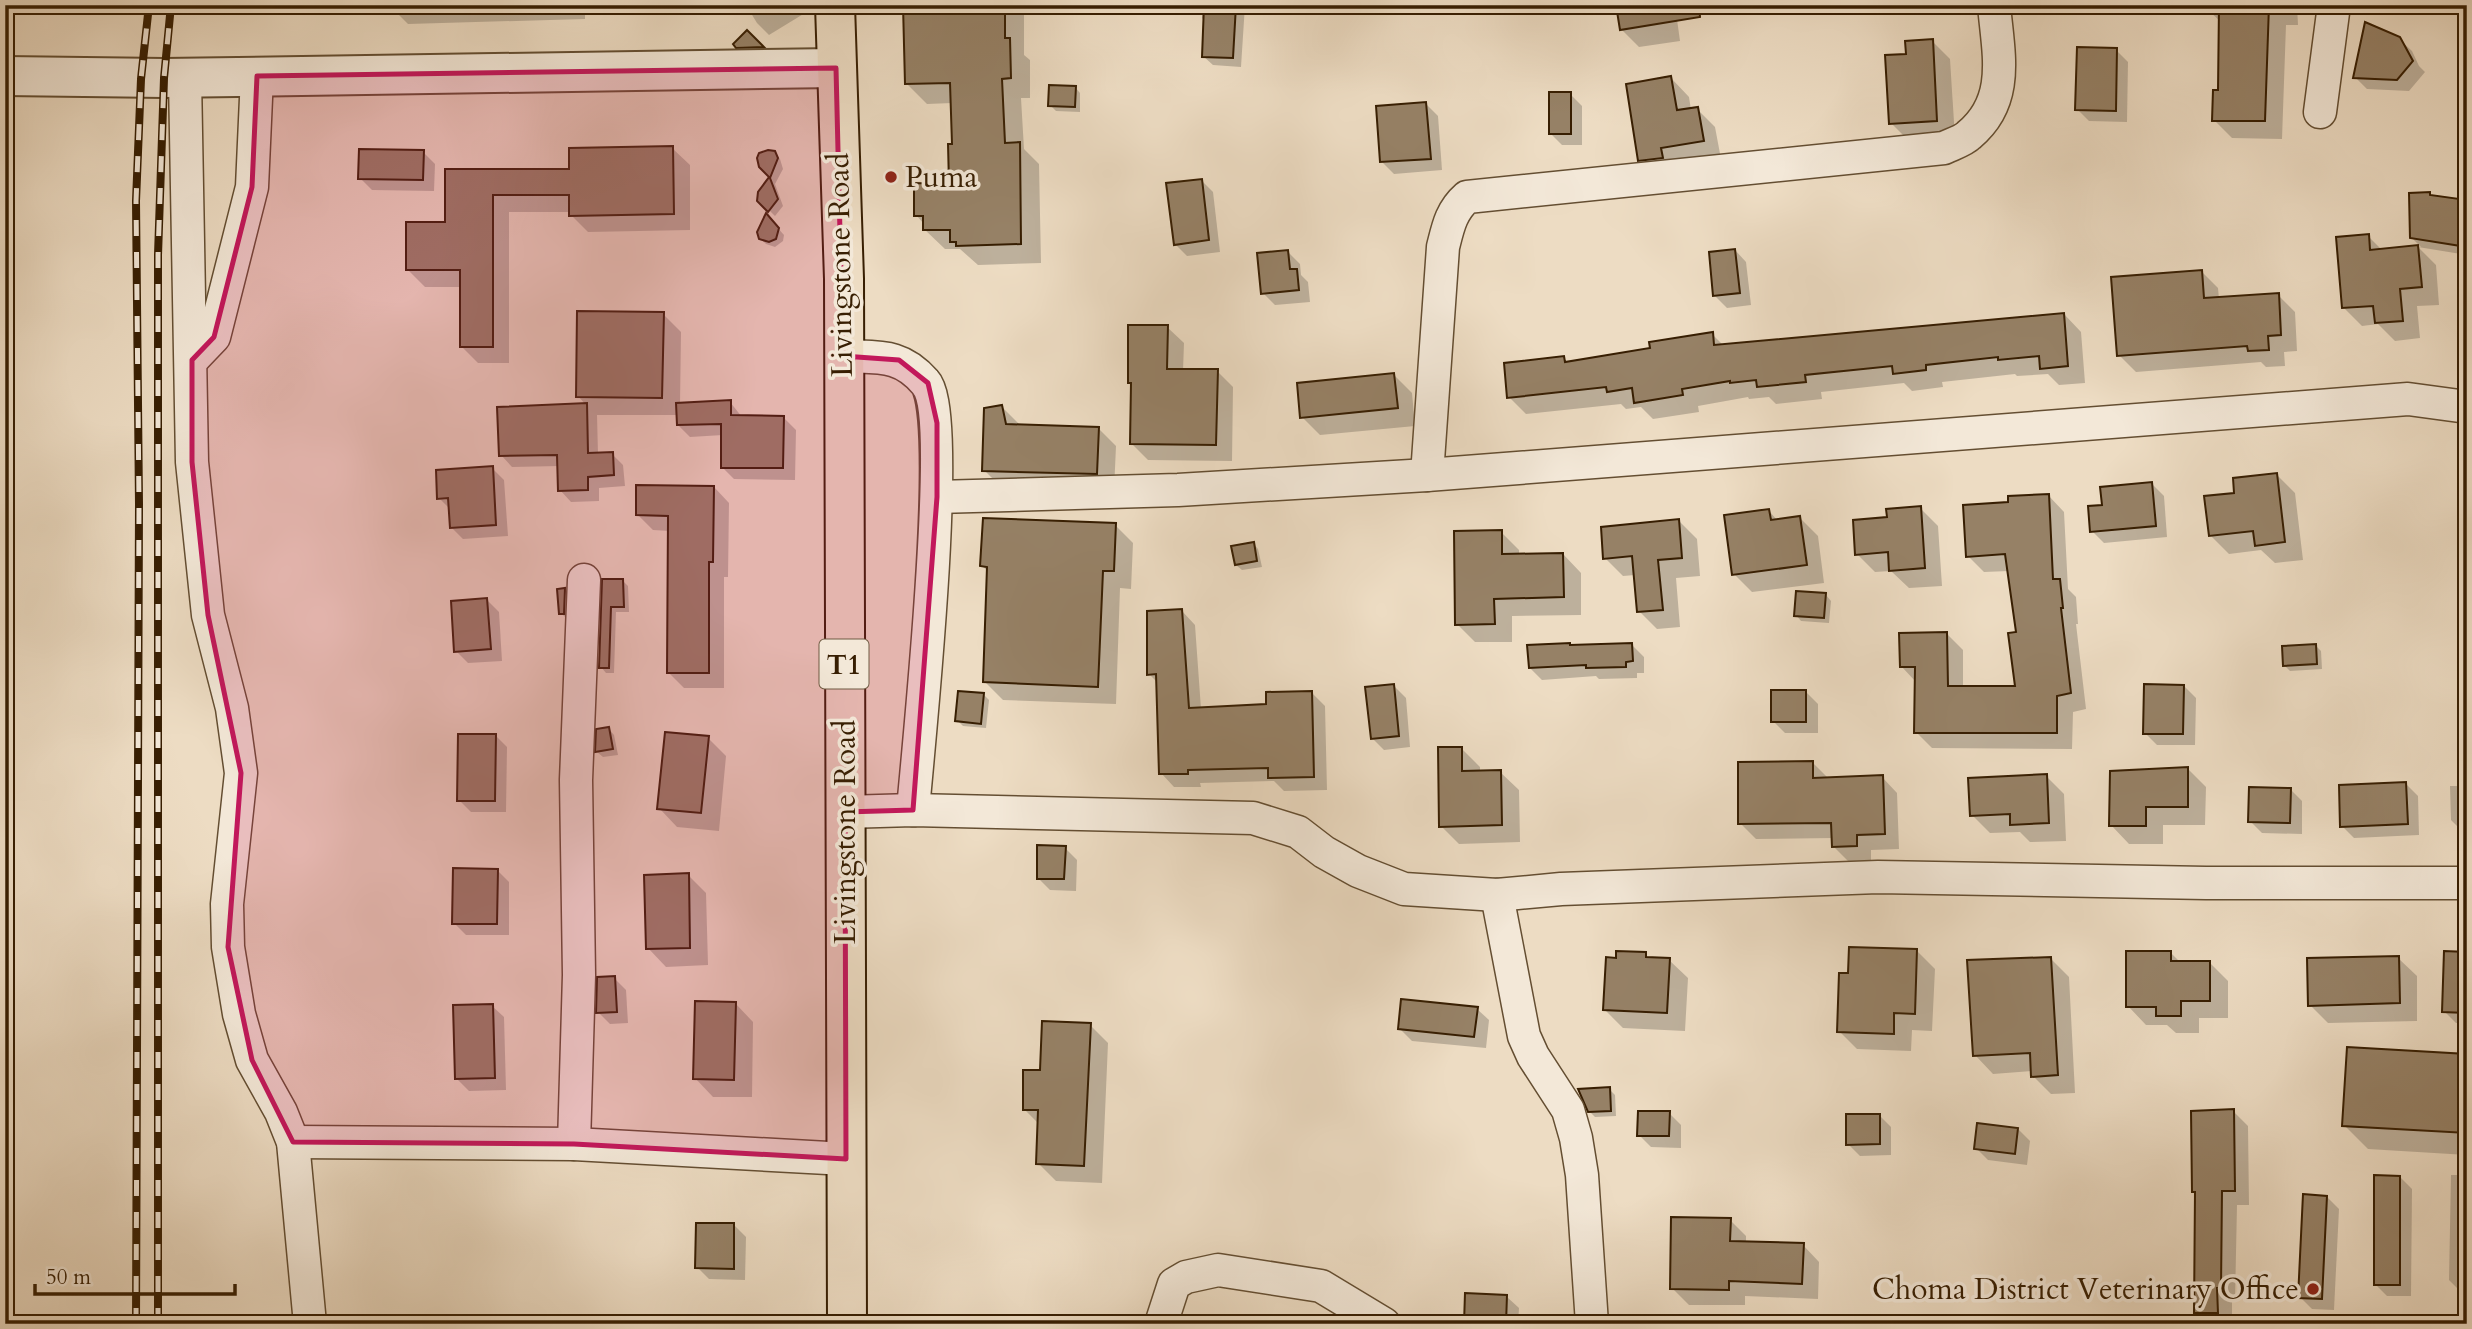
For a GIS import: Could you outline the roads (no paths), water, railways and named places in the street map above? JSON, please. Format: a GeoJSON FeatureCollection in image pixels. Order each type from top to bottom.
{"type":"FeatureCollection","features":[{"type":"Feature","properties":{"kind":"highway","name":"Livingstone Road"},"geometry":{"type":"LineString","coordinates":[[835,5],[844,279],[847,1324]]}},
{"type":"Feature","properties":{"kind":"street"},"geometry":{"type":"LineString","coordinates":[[1427,475],[1443,247],[1457,205],[1467,197],[1944,148],[1968,136],[1994,104],[2000,84],[1994,5]]}},
{"type":"Feature","properties":{"kind":"street"},"geometry":{"type":"LineString","coordinates":[[2320,111],[2334,5]]}},
{"type":"Feature","properties":{"kind":"street"},"geometry":{"type":"LineString","coordinates":[[5,76],[185,78],[836,68]]}},
{"type":"Feature","properties":{"kind":"street"},"geometry":{"type":"LineString","coordinates":[[192,360],[214,337],[253,187],[257,76]]}},
{"type":"Feature","properties":{"kind":"street"},"geometry":{"type":"LineString","coordinates":[[185,78],[192,462],[208,615],[232,708],[241,773],[227,904],[228,947],[239,1014],[252,1060],[281,1112],[293,1142],[310,1324]]}},
{"type":"Feature","properties":{"kind":"street"},"geometry":{"type":"LineString","coordinates":[[843,356],[899,360],[928,383],[936,424],[937,497],[913,810]]}},
{"type":"Feature","properties":{"kind":"street"},"geometry":{"type":"LineString","coordinates":[[937,497],[1178,490],[1427,475],[2408,399],[2467,407]]}},
{"type":"Feature","properties":{"kind":"street"},"geometry":{"type":"LineString","coordinates":[[573,1144],[579,975],[576,780],[584,580]]}},
{"type":"Feature","properties":{"kind":"street"},"geometry":{"type":"LineString","coordinates":[[845,812],[913,810],[1253,818],[1298,832],[1324,852],[1358,871],[1404,888],[1497,895],[1561,889],[1878,877],[2206,883],[2467,883]]}},
{"type":"Feature","properties":{"kind":"street"},"geometry":{"type":"LineString","coordinates":[[1497,895],[1524,1036],[1533,1056],[1568,1110],[1576,1138],[1582,1175],[1592,1324]]}},
{"type":"Feature","properties":{"kind":"street"},"geometry":{"type":"LineString","coordinates":[[293,1142],[573,1144],[846,1159]]}},
{"type":"Feature","properties":{"kind":"street"},"geometry":{"type":"LineString","coordinates":[[1161,1324],[1174,1284],[1186,1277],[1218,1270],[1321,1286],[1384,1324]]}},
{"type":"Feature","properties":{"kind":"railway"},"geometry":{"type":"LineString","coordinates":[[136,1324],[139,504],[136,201],[141,79],[149,5]]}},
{"type":"Feature","properties":{"kind":"railway"},"geometry":{"type":"LineString","coordinates":[[158,1324],[158,255],[164,78],[171,5]]}},
{"type":"Feature","properties":{"kind":"place","name":"Puma"},"geometry":{"type":"Point","coordinates":[891,177]}},
{"type":"Feature","properties":{"kind":"place","name":"Choma District Veterinary Office"},"geometry":{"type":"Point","coordinates":[2313,1289]}}]}
